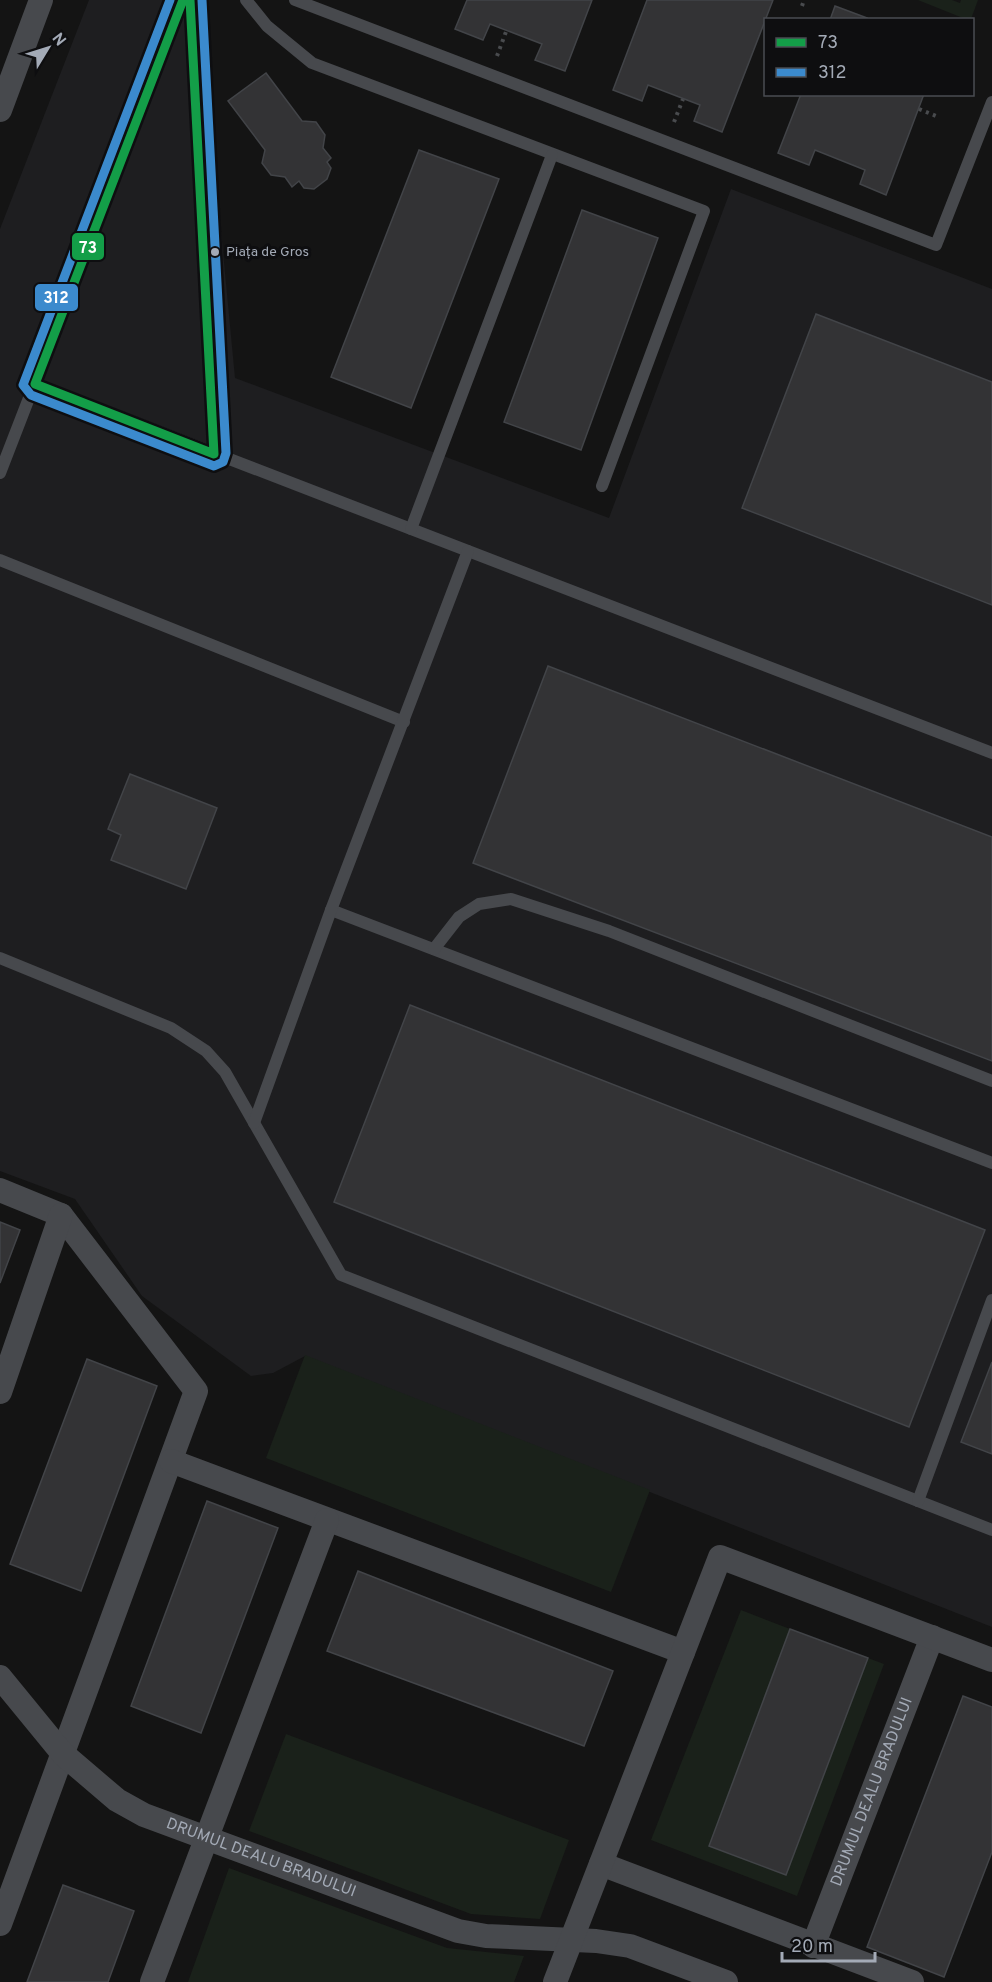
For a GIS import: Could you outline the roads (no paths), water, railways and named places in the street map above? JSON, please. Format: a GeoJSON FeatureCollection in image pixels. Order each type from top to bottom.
{"type":"FeatureCollection","features":[{"type":"Feature","properties":{"kind":"street"},"geometry":{"type":"LineString","coordinates":[[0,110],[42,0]]}},
{"type":"Feature","properties":{"kind":"street"},"geometry":{"type":"LineString","coordinates":[[0,1190],[62,1215],[196,1391],[0,1924]]}},
{"type":"Feature","properties":{"kind":"street"},"geometry":{"type":"LineString","coordinates":[[0,1392],[62,1215]]}},
{"type":"Feature","properties":{"kind":"street"},"geometry":{"type":"LineString","coordinates":[[171,1461],[683,1652]]}},
{"type":"Feature","properties":{"kind":"street"},"geometry":{"type":"LineString","coordinates":[[152,1982],[327,1520]]}},
{"type":"Feature","properties":{"kind":"street"},"geometry":{"type":"LineString","coordinates":[[555,1982],[720,1557],[992,1660]]}},
{"type":"Feature","properties":{"kind":"street","name":"DRUMUL DEALU BRADULUI"},"geometry":{"type":"LineString","coordinates":[[813,1946],[932,1637]]}},
{"type":"Feature","properties":{"kind":"street","name":"DRUMUL DEALU BRADULUI"},"geometry":{"type":"LineString","coordinates":[[0,1677],[63,1754],[117,1800],[144,1815],[206,1840],[458,1931],[486,1936],[630,1946],[726,1982]]}},
{"type":"Feature","properties":{"kind":"street"},"geometry":{"type":"LineString","coordinates":[[601,1864],[912,1982]]}},
{"type":"Feature","properties":{"kind":"lane"},"geometry":{"type":"LineString","coordinates":[[0,472],[183,0]]}},
{"type":"Feature","properties":{"kind":"lane"},"geometry":{"type":"LineString","coordinates":[[190,0],[214,454]]}},
{"type":"Feature","properties":{"kind":"lane"},"geometry":{"type":"LineString","coordinates":[[246,0],[267,26],[312,63],[704,211],[602,486]]}},
{"type":"Feature","properties":{"kind":"lane"},"geometry":{"type":"LineString","coordinates":[[295,0],[936,245],[992,102]]}},
{"type":"Feature","properties":{"kind":"lane"},"geometry":{"type":"LineString","coordinates":[[411,529],[552,155]]}},
{"type":"Feature","properties":{"kind":"lane"},"geometry":{"type":"LineString","coordinates":[[35,384],[992,753]]}},
{"type":"Feature","properties":{"kind":"lane"},"geometry":{"type":"LineString","coordinates":[[255,1123],[331,910],[468,551]]}},
{"type":"Feature","properties":{"kind":"lane"},"geometry":{"type":"LineString","coordinates":[[0,560],[404,722]]}},
{"type":"Feature","properties":{"kind":"lane"},"geometry":{"type":"LineString","coordinates":[[434,949],[459,917],[479,904],[511,899],[609,931],[992,1081]]}},
{"type":"Feature","properties":{"kind":"lane"},"geometry":{"type":"LineString","coordinates":[[331,910],[992,1163]]}},
{"type":"Feature","properties":{"kind":"lane"},"geometry":{"type":"LineString","coordinates":[[0,958],[171,1028],[206,1051],[225,1072],[341,1275],[992,1530]]}},
{"type":"Feature","properties":{"kind":"lane"},"geometry":{"type":"LineString","coordinates":[[918,1501],[992,1300]]}},
{"type":"Feature","properties":{"kind":"place","name":"Piața de Gros"},"geometry":{"type":"Point","coordinates":[215,252]}}]}
